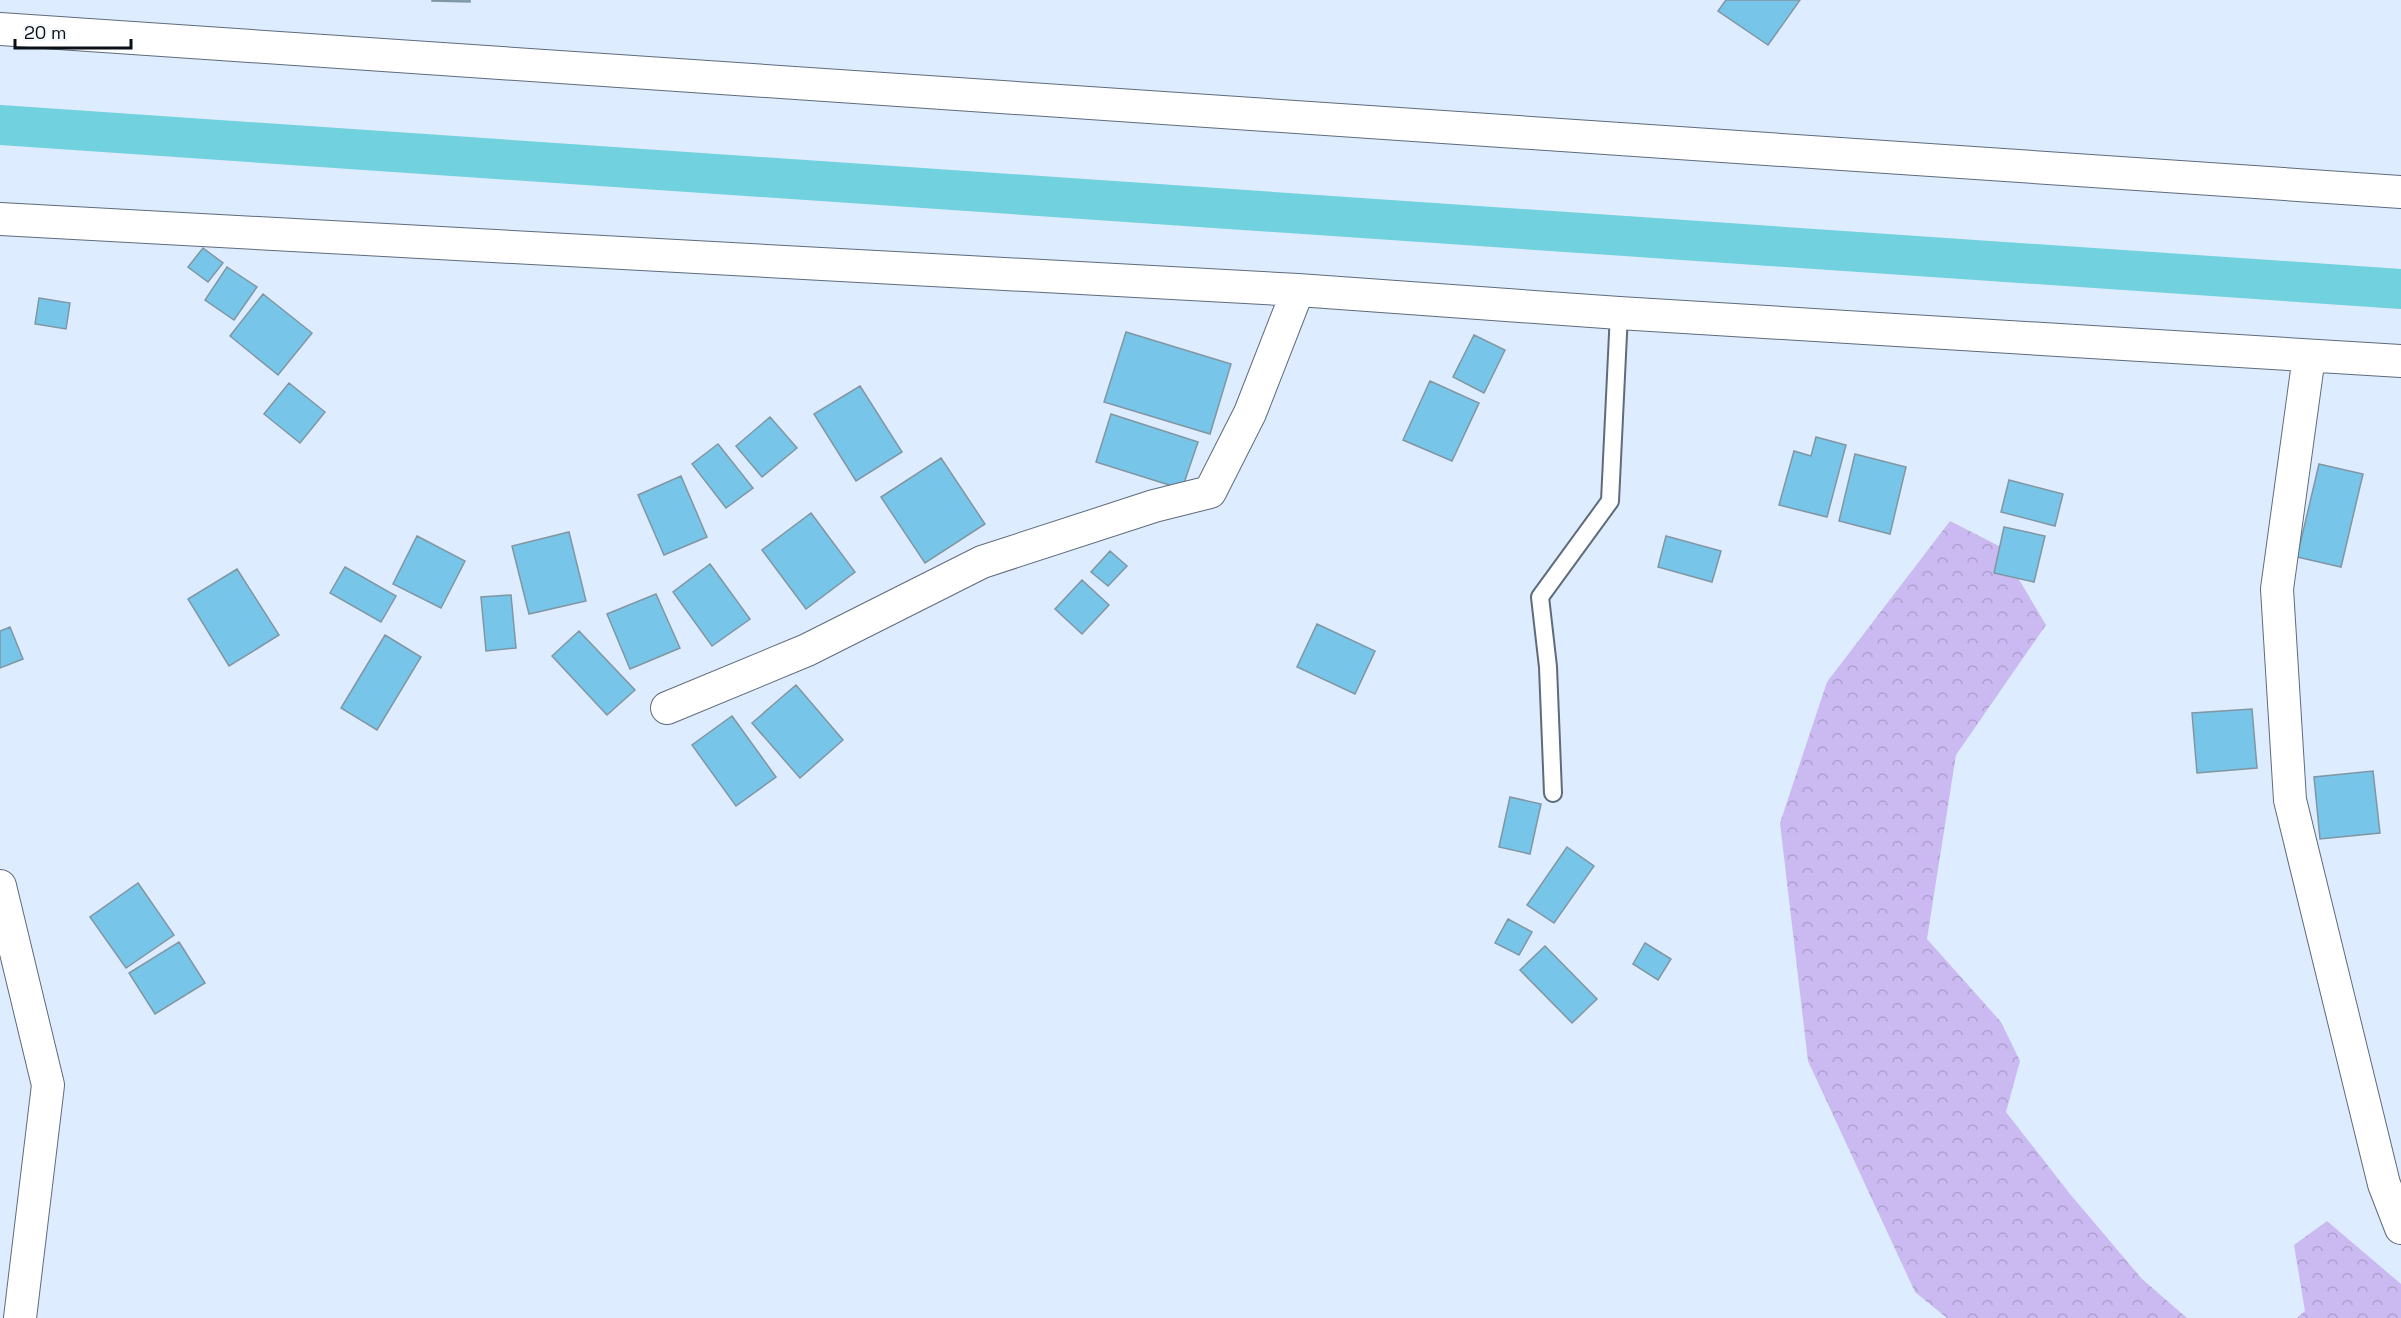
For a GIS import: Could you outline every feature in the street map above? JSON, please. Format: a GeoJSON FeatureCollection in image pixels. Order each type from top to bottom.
{"type":"FeatureCollection","features":[{"type":"Feature","properties":{"kind":"street"},"geometry":{"type":"LineString","coordinates":[[0,29],[2401,192]]}},
{"type":"Feature","properties":{"kind":"street"},"geometry":{"type":"LineString","coordinates":[[0,219],[1298,290],[1619,313],[2401,362]]}},
{"type":"Feature","properties":{"kind":"street"},"geometry":{"type":"LineString","coordinates":[[667,708],[807,650],[982,562],[1155,506],[1210,492],[1250,413],[1298,290]]}},
{"type":"Feature","properties":{"kind":"street"},"geometry":{"type":"LineString","coordinates":[[2309,356],[2277,588],[2290,800],[2384,1184],[2401,1228]]}},
{"type":"Feature","properties":{"kind":"street"},"geometry":{"type":"LineString","coordinates":[[0,885],[48,1085],[20,1318]]}},
{"type":"Feature","properties":{"kind":"lane"},"geometry":{"type":"LineString","coordinates":[[1553,793],[1548,667],[1540,597],[1610,501],[1619,313]]}},
{"type":"Feature","properties":{"kind":"green space"},"geometry":{"type":"Polygon","coordinates":[[[1950,521],[1999,546],[2046,625],[1956,755],[1927,939],[2001,1022],[2020,1061],[2006,1112],[2070,1194],[2142,1279],[2187,1318],[1947,1318],[1915,1292],[1808,1061],[1780,823],[1827,682],[1950,521]]]}},
{"type":"Feature","properties":{"kind":"green space"},"geometry":{"type":"Polygon","coordinates":[[[2327,1221],[2401,1284],[2401,1318],[2297,1318],[2305,1311],[2294,1245],[2327,1221]]]}},
{"type":"Feature","properties":{"kind":"building"},"geometry":{"type":"Polygon","coordinates":[[[470,0],[470,2],[432,1],[470,0]]]}},
{"type":"Feature","properties":{"kind":"building"},"geometry":{"type":"Polygon","coordinates":[[[1726,0],[1800,0],[1768,45],[1718,11],[1726,0]]]}},
{"type":"Feature","properties":{"kind":"building"},"geometry":{"type":"Polygon","coordinates":[[[203,248],[223,263],[208,282],[188,267],[203,248]]]}},
{"type":"Feature","properties":{"kind":"building"},"geometry":{"type":"Polygon","coordinates":[[[227,267],[257,287],[234,320],[205,300],[227,267]]]}},
{"type":"Feature","properties":{"kind":"building"},"geometry":{"type":"Polygon","coordinates":[[[263,294],[312,333],[278,375],[230,336],[263,294]]]}},
{"type":"Feature","properties":{"kind":"building"},"geometry":{"type":"Polygon","coordinates":[[[39,298],[70,303],[66,329],[35,324],[39,298]]]}},
{"type":"Feature","properties":{"kind":"building"},"geometry":{"type":"Polygon","coordinates":[[[1126,332],[1231,364],[1210,434],[1104,402],[1126,332]]]}},
{"type":"Feature","properties":{"kind":"building"},"geometry":{"type":"Polygon","coordinates":[[[1474,335],[1505,350],[1484,393],[1453,377],[1474,335]]]}},
{"type":"Feature","properties":{"kind":"building"},"geometry":{"type":"Polygon","coordinates":[[[1430,381],[1479,403],[1452,461],[1403,440],[1430,381]]]}},
{"type":"Feature","properties":{"kind":"building"},"geometry":{"type":"Polygon","coordinates":[[[289,383],[325,412],[300,443],[264,414],[289,383]]]}},
{"type":"Feature","properties":{"kind":"building"},"geometry":{"type":"Polygon","coordinates":[[[860,386],[902,452],[856,481],[814,414],[860,386]]]}},
{"type":"Feature","properties":{"kind":"building"},"geometry":{"type":"Polygon","coordinates":[[[1111,414],[1198,442],[1182,489],[1096,462],[1111,414]]]}},
{"type":"Feature","properties":{"kind":"building"},"geometry":{"type":"Polygon","coordinates":[[[770,417],[797,448],[762,477],[736,446],[770,417]]]}},
{"type":"Feature","properties":{"kind":"building"},"geometry":{"type":"Polygon","coordinates":[[[1816,437],[1846,445],[1827,517],[1779,505],[1794,451],[1811,456],[1816,437]]]}},
{"type":"Feature","properties":{"kind":"building"},"geometry":{"type":"Polygon","coordinates":[[[718,444],[753,488],[726,508],[692,464],[718,444]]]}},
{"type":"Feature","properties":{"kind":"building"},"geometry":{"type":"Polygon","coordinates":[[[1855,454],[1906,467],[1890,534],[1839,521],[1855,454]]]}},
{"type":"Feature","properties":{"kind":"building"},"geometry":{"type":"Polygon","coordinates":[[[941,458],[985,524],[925,563],[881,497],[941,458]]]}},
{"type":"Feature","properties":{"kind":"building"},"geometry":{"type":"Polygon","coordinates":[[[2319,464],[2363,474],[2341,567],[2297,557],[2319,464]]]}},
{"type":"Feature","properties":{"kind":"building"},"geometry":{"type":"Polygon","coordinates":[[[681,476],[707,537],[664,555],[638,495],[681,476]]]}},
{"type":"Feature","properties":{"kind":"building"},"geometry":{"type":"Polygon","coordinates":[[[2009,480],[2063,494],[2055,526],[2001,512],[2009,480]]]}},
{"type":"Feature","properties":{"kind":"building"},"geometry":{"type":"Polygon","coordinates":[[[811,513],[855,572],[806,609],[762,550],[811,513]]]}},
{"type":"Feature","properties":{"kind":"building"},"geometry":{"type":"Polygon","coordinates":[[[2004,527],[2045,536],[2034,582],[1994,573],[2004,527]]]}},
{"type":"Feature","properties":{"kind":"building"},"geometry":{"type":"Polygon","coordinates":[[[569,532],[586,601],[529,614],[512,546],[569,532]]]}},
{"type":"Feature","properties":{"kind":"building"},"geometry":{"type":"Polygon","coordinates":[[[417,536],[465,561],[441,608],[393,584],[417,536]]]}},
{"type":"Feature","properties":{"kind":"building"},"geometry":{"type":"Polygon","coordinates":[[[1666,536],[1721,551],[1712,582],[1658,567],[1666,536]]]}},
{"type":"Feature","properties":{"kind":"building"},"geometry":{"type":"Polygon","coordinates":[[[1110,551],[1127,566],[1108,586],[1091,572],[1110,551]]]}},
{"type":"Feature","properties":{"kind":"building"},"geometry":{"type":"Polygon","coordinates":[[[710,564],[750,619],[712,646],[673,592],[710,564]]]}},
{"type":"Feature","properties":{"kind":"building"},"geometry":{"type":"Polygon","coordinates":[[[345,567],[396,596],[381,622],[330,593],[345,567]]]}},
{"type":"Feature","properties":{"kind":"building"},"geometry":{"type":"Polygon","coordinates":[[[237,569],[279,635],[229,666],[188,599],[237,569]]]}},
{"type":"Feature","properties":{"kind":"building"},"geometry":{"type":"Polygon","coordinates":[[[1082,580],[1109,605],[1082,634],[1055,609],[1082,580]]]}},
{"type":"Feature","properties":{"kind":"building"},"geometry":{"type":"Polygon","coordinates":[[[656,594],[680,648],[630,669],[607,614],[656,594]]]}},
{"type":"Feature","properties":{"kind":"building"},"geometry":{"type":"Polygon","coordinates":[[[511,595],[516,648],[486,651],[481,597],[511,595]]]}},
{"type":"Feature","properties":{"kind":"building"},"geometry":{"type":"Polygon","coordinates":[[[1317,624],[1375,651],[1355,694],[1297,667],[1317,624]]]}},
{"type":"Feature","properties":{"kind":"building"},"geometry":{"type":"Polygon","coordinates":[[[10,627],[23,659],[0,668],[0,631],[10,627]]]}},
{"type":"Feature","properties":{"kind":"building"},"geometry":{"type":"Polygon","coordinates":[[[579,631],[635,690],[607,715],[552,656],[579,631]]]}},
{"type":"Feature","properties":{"kind":"building"},"geometry":{"type":"Polygon","coordinates":[[[385,635],[421,657],[377,730],[341,708],[385,635]]]}},
{"type":"Feature","properties":{"kind":"building"},"geometry":{"type":"Polygon","coordinates":[[[796,685],[843,740],[800,778],[752,723],[796,685]]]}},
{"type":"Feature","properties":{"kind":"building"},"geometry":{"type":"Polygon","coordinates":[[[2252,709],[2257,768],[2197,773],[2192,713],[2252,709]]]}},
{"type":"Feature","properties":{"kind":"building"},"geometry":{"type":"Polygon","coordinates":[[[732,716],[776,777],[736,806],[692,745],[732,716]]]}},
{"type":"Feature","properties":{"kind":"building"},"geometry":{"type":"Polygon","coordinates":[[[2373,771],[2380,833],[2320,839],[2314,777],[2373,771]]]}},
{"type":"Feature","properties":{"kind":"building"},"geometry":{"type":"Polygon","coordinates":[[[1510,797],[1541,804],[1530,854],[1499,847],[1510,797]]]}},
{"type":"Feature","properties":{"kind":"building"},"geometry":{"type":"Polygon","coordinates":[[[1567,847],[1594,866],[1554,923],[1527,905],[1567,847]]]}},
{"type":"Feature","properties":{"kind":"building"},"geometry":{"type":"Polygon","coordinates":[[[138,883],[174,935],[126,968],[90,917],[138,883]]]}},
{"type":"Feature","properties":{"kind":"building"},"geometry":{"type":"Polygon","coordinates":[[[1508,919],[1532,932],[1519,955],[1495,943],[1508,919]]]}},
{"type":"Feature","properties":{"kind":"building"},"geometry":{"type":"Polygon","coordinates":[[[179,942],[205,983],[155,1014],[129,973],[179,942]]]}},
{"type":"Feature","properties":{"kind":"building"},"geometry":{"type":"Polygon","coordinates":[[[1645,943],[1671,959],[1658,980],[1633,964],[1645,943]]]}},
{"type":"Feature","properties":{"kind":"building"},"geometry":{"type":"Polygon","coordinates":[[[1545,946],[1597,999],[1572,1023],[1520,970],[1545,946]]]}},
{"type":"Feature","properties":{"kind":"waterway"},"geometry":{"type":"LineString","coordinates":[[0,125],[2401,289]]}}]}
